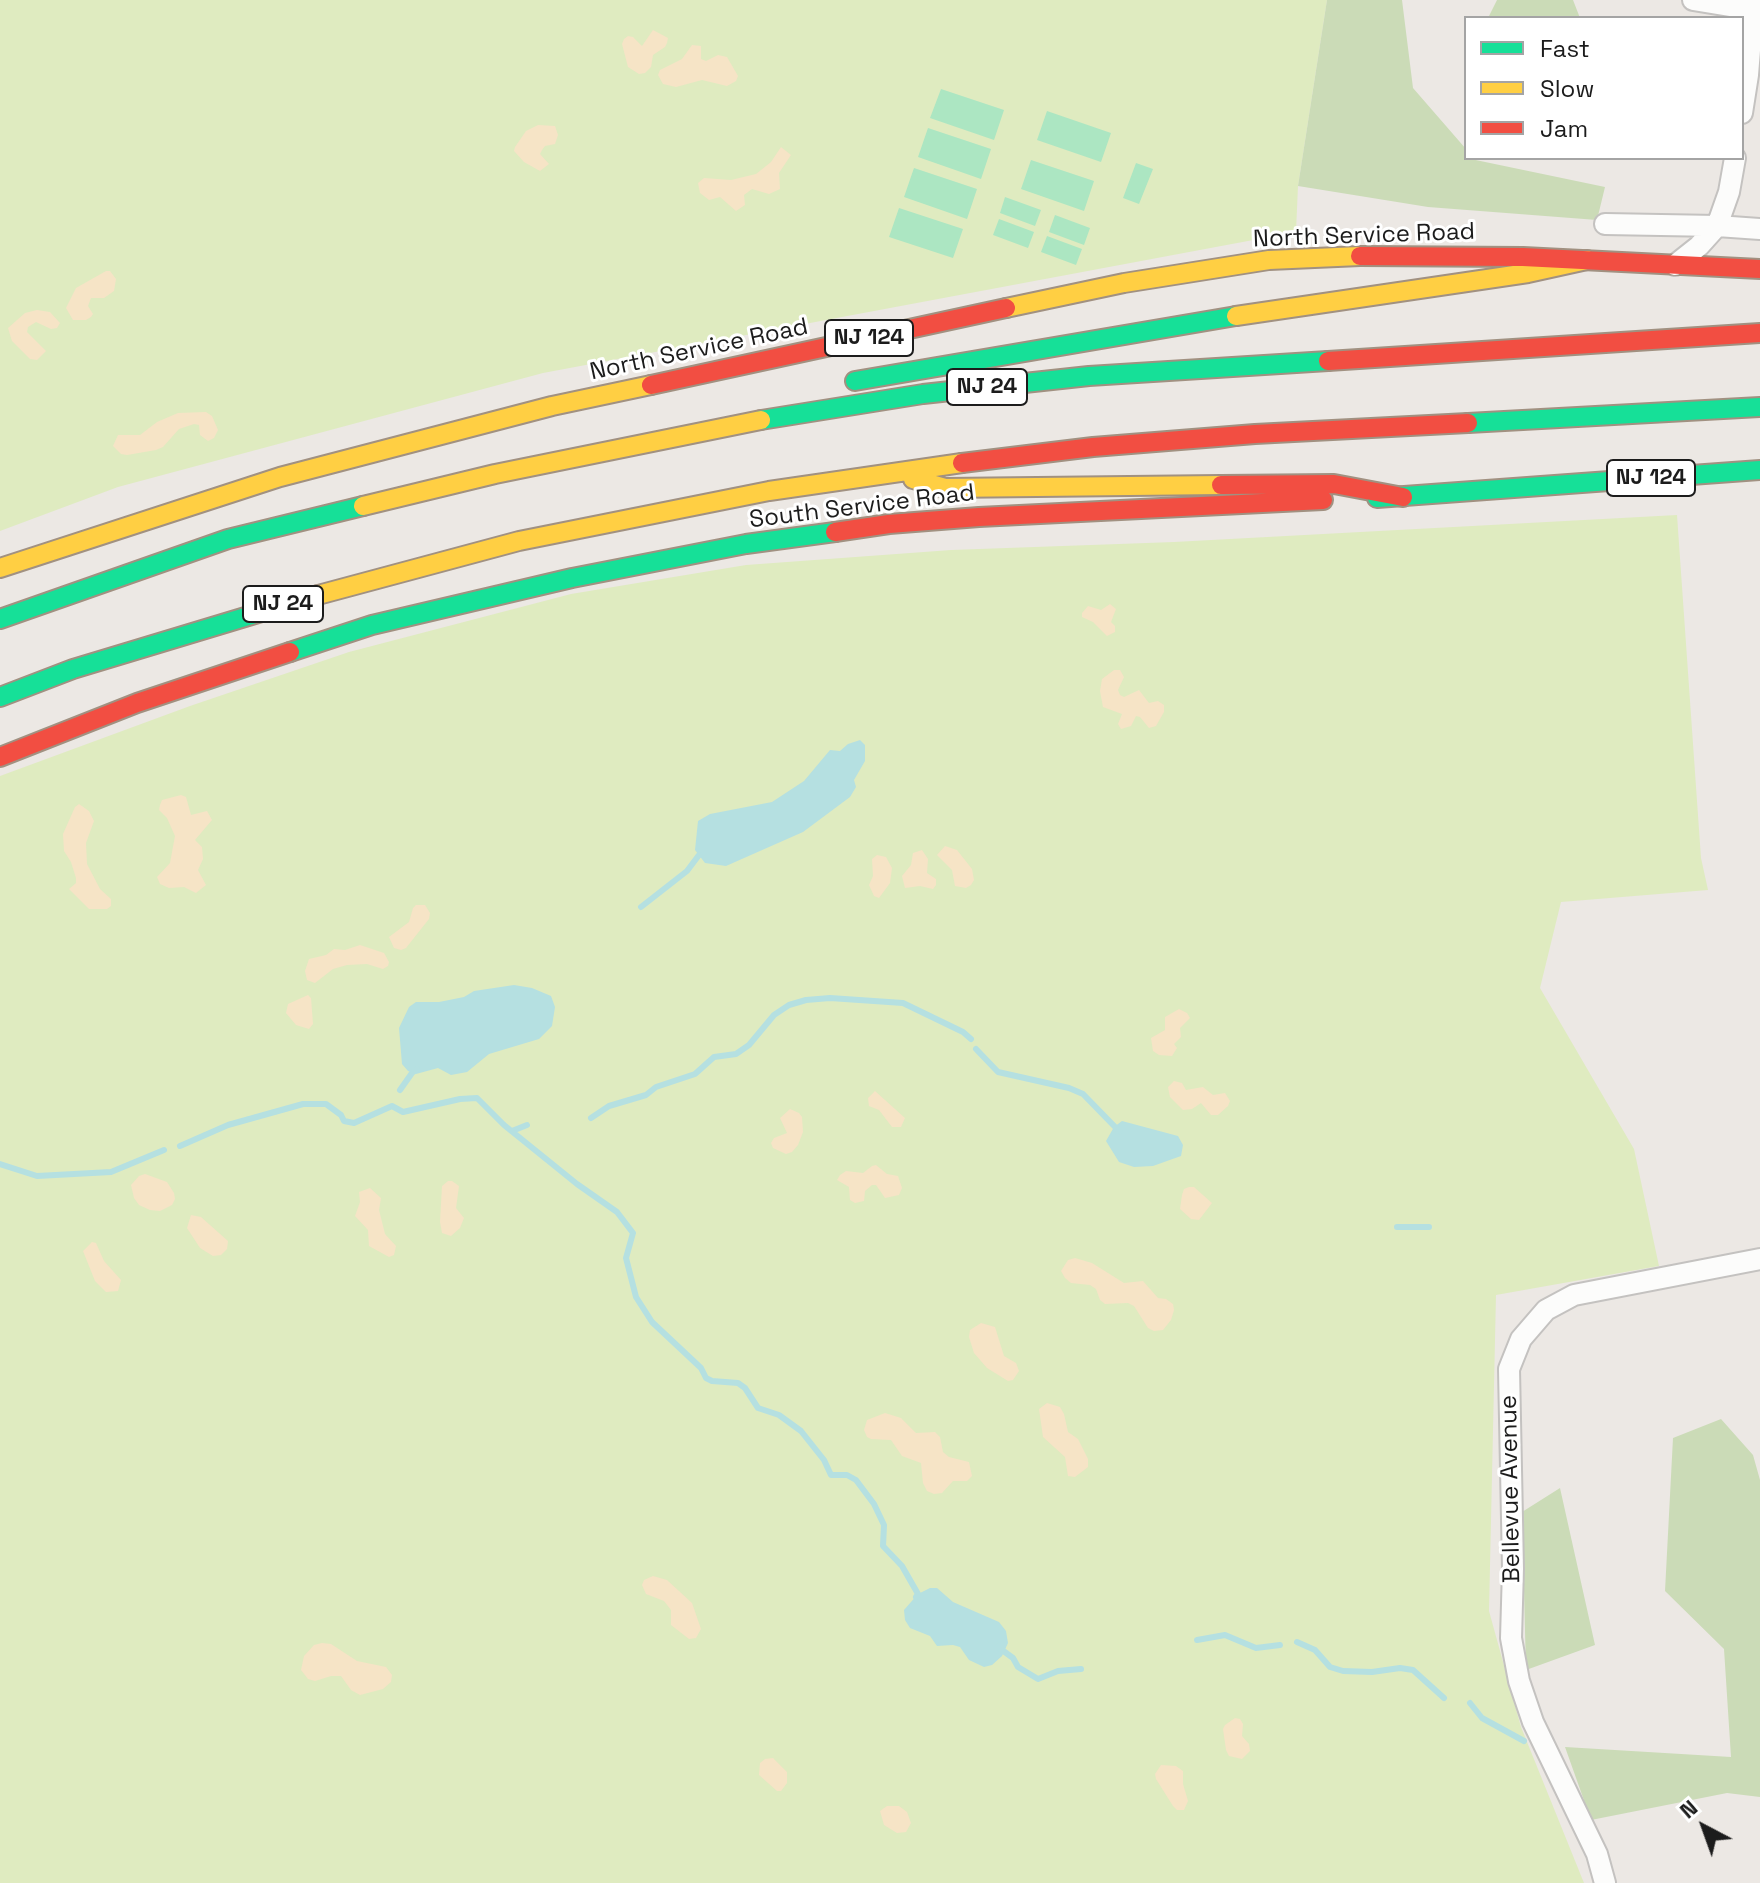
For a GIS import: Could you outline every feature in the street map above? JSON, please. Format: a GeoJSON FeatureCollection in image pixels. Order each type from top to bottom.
{"type":"FeatureCollection","features":[{"type":"Feature","properties":{"kind":"main road","name":"North Service Road"},"geometry":{"type":"LineString","coordinates":[[0,568],[280,477],[552,406],[1124,283],[1269,260],[1394,254],[1760,269]]}},
{"type":"Feature","properties":{"kind":"main road"},"geometry":{"type":"LineString","coordinates":[[831,386],[946,363],[1176,325],[1528,273],[1587,260]]}},
{"type":"Feature","properties":{"kind":"main road","name":"NJ 24"},"geometry":{"type":"LineString","coordinates":[[0,619],[228,539],[495,474],[754,421],[953,390],[1089,376],[1760,333]]}},
{"type":"Feature","properties":{"kind":"main road"},"geometry":{"type":"LineString","coordinates":[[495,474],[757,402]]}},
{"type":"Feature","properties":{"kind":"main road","name":"NJ 24"},"geometry":{"type":"LineString","coordinates":[[0,697],[115,656],[387,574],[572,530],[769,491],[889,472],[1093,447],[1255,434],[1760,407]]}},
{"type":"Feature","properties":{"kind":"main road","name":"South Service Road"},"geometry":{"type":"LineString","coordinates":[[0,757],[137,703],[372,625],[572,578],[746,544],[889,524],[979,517],[1403,497],[1760,470]]}},
{"type":"Feature","properties":{"kind":"main road"},"geometry":{"type":"LineString","coordinates":[[889,472],[945,488],[1334,484],[1403,497]]}},
{"type":"Feature","properties":{"kind":"street"},"geometry":{"type":"LineString","coordinates":[[1693,0],[1754,5],[1744,100]]}},
{"type":"Feature","properties":{"kind":"street"},"geometry":{"type":"LineString","coordinates":[[1673,266],[1699,246],[1717,226],[1729,192],[1735,160]]}},
{"type":"Feature","properties":{"kind":"street"},"geometry":{"type":"LineString","coordinates":[[1605,224],[1760,229]]}},
{"type":"Feature","properties":{"kind":"street","name":"Bellevue Avenue"},"geometry":{"type":"LineString","coordinates":[[1605,1883],[1597,1854],[1533,1722],[1519,1681],[1511,1638],[1513,1569],[1509,1369],[1521,1339],[1538,1319],[1546,1310],[1574,1295],[1760,1259]]}},
{"type":"Feature","properties":{"kind":"green space"},"geometry":{"type":"Polygon","coordinates":[[[0,0],[1327,0],[1298,186],[1296,232],[543,373],[118,487],[0,531],[0,0]]]}},
{"type":"Feature","properties":{"kind":"green space"},"geometry":{"type":"Polygon","coordinates":[[[1327,0],[1402,0],[1413,88],[1464,147],[1464,160],[1605,187],[1597,220],[1428,207],[1298,186],[1327,0]]]}},
{"type":"Feature","properties":{"kind":"green space"},"geometry":{"type":"Polygon","coordinates":[[[1497,0],[1573,0],[1579,16],[1489,16],[1497,0]]]}},
{"type":"Feature","properties":{"kind":"green space"},"geometry":{"type":"Polygon","coordinates":[[[941,89],[1004,110],[994,140],[930,118],[941,89]]]}},
{"type":"Feature","properties":{"kind":"green space"},"geometry":{"type":"Polygon","coordinates":[[[1047,111],[1111,133],[1101,162],[1037,140],[1047,111]]]}},
{"type":"Feature","properties":{"kind":"green space"},"geometry":{"type":"Polygon","coordinates":[[[928,128],[991,149],[981,179],[918,157],[928,128]]]}},
{"type":"Feature","properties":{"kind":"green space"},"geometry":{"type":"Polygon","coordinates":[[[1031,160],[1094,181],[1084,211],[1021,189],[1031,160]]]}},
{"type":"Feature","properties":{"kind":"green space"},"geometry":{"type":"Polygon","coordinates":[[[1136,163],[1153,169],[1139,204],[1123,198],[1136,163]]]}},
{"type":"Feature","properties":{"kind":"green space"},"geometry":{"type":"Polygon","coordinates":[[[914,168],[977,189],[967,219],[904,197],[914,168]]]}},
{"type":"Feature","properties":{"kind":"green space"},"geometry":{"type":"Polygon","coordinates":[[[1005,197],[1041,210],[1035,226],[1000,213],[1005,197]]]}},
{"type":"Feature","properties":{"kind":"green space"},"geometry":{"type":"Polygon","coordinates":[[[899,208],[963,229],[953,258],[889,237],[899,208]]]}},
{"type":"Feature","properties":{"kind":"green space"},"geometry":{"type":"Polygon","coordinates":[[[1055,215],[1090,228],[1084,245],[1049,232],[1055,215]]]}},
{"type":"Feature","properties":{"kind":"green space"},"geometry":{"type":"Polygon","coordinates":[[[999,219],[1034,232],[1028,248],[993,235],[999,219]]]}},
{"type":"Feature","properties":{"kind":"green space"},"geometry":{"type":"Polygon","coordinates":[[[1047,236],[1082,249],[1076,265],[1041,252],[1047,236]]]}},
{"type":"Feature","properties":{"kind":"green space"},"geometry":{"type":"Polygon","coordinates":[[[1677,515],[1701,858],[1708,890],[1561,902],[1540,988],[1634,1149],[1659,1266],[1496,1295],[1489,1611],[1521,1727],[1584,1883],[0,1883],[0,776],[349,652],[571,594],[746,565],[951,550],[1174,542],[1677,515]]]}},
{"type":"Feature","properties":{"kind":"green space"},"geometry":{"type":"Polygon","coordinates":[[[1721,1419],[1753,1455],[1760,1480],[1760,1797],[1727,1793],[1591,1820],[1565,1747],[1731,1757],[1724,1649],[1665,1591],[1673,1438],[1721,1419]]]}},
{"type":"Feature","properties":{"kind":"green space"},"geometry":{"type":"Polygon","coordinates":[[[1560,1488],[1595,1645],[1526,1670],[1522,1512],[1560,1488]]]}},
{"type":"Feature","properties":{"kind":"sand"},"geometry":{"type":"Polygon","coordinates":[[[653,30],[668,38],[667,43],[653,55],[651,67],[639,74],[628,67],[622,44],[628,36],[642,46],[653,30]]]}},
{"type":"Feature","properties":{"kind":"sand"},"geometry":{"type":"Polygon","coordinates":[[[692,45],[701,46],[701,59],[706,61],[718,55],[727,57],[738,76],[736,81],[727,86],[702,80],[676,87],[663,84],[658,75],[660,70],[682,59],[692,45]]]}},
{"type":"Feature","properties":{"kind":"sand"},"geometry":{"type":"Polygon","coordinates":[[[538,125],[555,126],[558,135],[555,144],[545,146],[540,154],[549,164],[540,171],[524,162],[514,151],[526,131],[538,125]]]}},
{"type":"Feature","properties":{"kind":"sand"},"geometry":{"type":"Polygon","coordinates":[[[781,147],[791,155],[779,173],[780,189],[769,194],[752,189],[744,195],[745,205],[736,211],[720,197],[709,200],[700,193],[698,183],[704,178],[731,180],[756,174],[771,162],[781,147]]]}},
{"type":"Feature","properties":{"kind":"sand"},"geometry":{"type":"Polygon","coordinates":[[[110,271],[116,279],[114,291],[104,298],[91,298],[88,306],[93,314],[91,317],[73,320],[66,308],[76,288],[110,271]]]}},
{"type":"Feature","properties":{"kind":"sand"},"geometry":{"type":"Polygon","coordinates":[[[37,310],[50,312],[60,323],[57,328],[51,329],[36,322],[28,327],[27,332],[46,351],[37,360],[30,359],[12,341],[8,328],[25,313],[37,310]]]}},
{"type":"Feature","properties":{"kind":"sand"},"geometry":{"type":"Polygon","coordinates":[[[206,412],[212,416],[218,430],[214,438],[208,441],[200,435],[199,425],[194,424],[179,429],[163,447],[156,450],[127,455],[121,454],[113,446],[118,435],[140,435],[157,422],[178,413],[206,412]]]}},
{"type":"Feature","properties":{"kind":"sand"},"geometry":{"type":"Polygon","coordinates":[[[1110,604],[1116,609],[1111,622],[1115,632],[1107,636],[1093,622],[1082,617],[1082,613],[1088,606],[1101,610],[1110,604]]]}},
{"type":"Feature","properties":{"kind":"sand"},"geometry":{"type":"Polygon","coordinates":[[[1114,670],[1120,670],[1124,677],[1118,690],[1120,695],[1124,697],[1139,690],[1149,703],[1158,701],[1164,705],[1164,712],[1156,726],[1149,728],[1136,716],[1131,726],[1121,729],[1118,724],[1122,714],[1103,707],[1100,691],[1102,679],[1114,670]]]}},
{"type":"Feature","properties":{"kind":"sand"},"geometry":{"type":"Polygon","coordinates":[[[181,795],[186,797],[191,815],[207,811],[212,820],[195,840],[202,847],[203,859],[198,870],[206,885],[196,893],[184,887],[169,888],[160,884],[157,877],[170,863],[175,836],[167,818],[159,810],[160,805],[162,800],[181,795]]]}},
{"type":"Feature","properties":{"kind":"sand"},"geometry":{"type":"Polygon","coordinates":[[[79,804],[89,811],[94,821],[86,843],[87,864],[100,889],[111,899],[111,906],[107,909],[89,909],[69,889],[76,883],[76,878],[64,851],[63,834],[79,804]]]}},
{"type":"Feature","properties":{"kind":"sand"},"geometry":{"type":"Polygon","coordinates":[[[945,846],[957,850],[972,869],[974,880],[966,888],[955,886],[952,870],[937,855],[945,846]]]}},
{"type":"Feature","properties":{"kind":"sand"},"geometry":{"type":"Polygon","coordinates":[[[922,850],[928,859],[927,873],[936,879],[936,885],[933,889],[920,886],[905,888],[902,876],[911,865],[913,853],[922,850]]]}},
{"type":"Feature","properties":{"kind":"sand"},"geometry":{"type":"Polygon","coordinates":[[[877,855],[886,857],[892,868],[890,883],[879,898],[874,896],[869,885],[873,876],[872,859],[877,855]]]}},
{"type":"Feature","properties":{"kind":"sand"},"geometry":{"type":"Polygon","coordinates":[[[416,905],[425,905],[430,913],[429,919],[406,948],[394,948],[389,937],[409,922],[416,905]]]}},
{"type":"Feature","properties":{"kind":"sand"},"geometry":{"type":"Polygon","coordinates":[[[360,945],[384,953],[388,966],[383,969],[367,964],[347,965],[333,969],[315,983],[307,980],[305,971],[309,959],[326,955],[334,949],[345,950],[360,945]]]}},
{"type":"Feature","properties":{"kind":"sand"},"geometry":{"type":"Polygon","coordinates":[[[308,995],[311,998],[313,1024],[309,1029],[296,1025],[286,1013],[288,1004],[308,995]]]}},
{"type":"Feature","properties":{"kind":"sand"},"geometry":{"type":"Polygon","coordinates":[[[1179,1009],[1190,1018],[1180,1028],[1181,1037],[1174,1044],[1177,1048],[1172,1056],[1159,1055],[1153,1051],[1151,1038],[1165,1030],[1165,1017],[1179,1009]]]}},
{"type":"Feature","properties":{"kind":"sand"},"geometry":{"type":"Polygon","coordinates":[[[1174,1081],[1182,1083],[1186,1090],[1203,1087],[1213,1095],[1225,1093],[1230,1101],[1228,1106],[1218,1115],[1211,1115],[1201,1103],[1183,1110],[1170,1097],[1168,1087],[1174,1081]]]}},
{"type":"Feature","properties":{"kind":"sand"},"geometry":{"type":"Polygon","coordinates":[[[875,1091],[905,1118],[901,1127],[892,1127],[879,1110],[869,1106],[868,1098],[875,1091]]]}},
{"type":"Feature","properties":{"kind":"sand"},"geometry":{"type":"Polygon","coordinates":[[[790,1109],[802,1117],[803,1132],[798,1145],[786,1154],[773,1148],[771,1143],[774,1138],[787,1133],[780,1118],[790,1109]]]}},
{"type":"Feature","properties":{"kind":"sand"},"geometry":{"type":"Polygon","coordinates":[[[876,1165],[887,1174],[898,1176],[902,1188],[899,1195],[885,1198],[876,1185],[872,1185],[865,1191],[864,1201],[855,1203],[850,1200],[849,1187],[837,1180],[840,1175],[846,1171],[863,1173],[876,1165]]]}},
{"type":"Feature","properties":{"kind":"sand"},"geometry":{"type":"Polygon","coordinates":[[[145,1174],[167,1182],[174,1193],[172,1205],[160,1211],[139,1205],[131,1185],[145,1174]]]}},
{"type":"Feature","properties":{"kind":"sand"},"geometry":{"type":"Polygon","coordinates":[[[448,1181],[459,1186],[456,1208],[464,1218],[460,1228],[451,1236],[442,1233],[440,1222],[442,1186],[448,1181]]]}},
{"type":"Feature","properties":{"kind":"sand"},"geometry":{"type":"Polygon","coordinates":[[[1194,1187],[1212,1203],[1199,1220],[1191,1219],[1180,1209],[1184,1189],[1194,1187]]]}},
{"type":"Feature","properties":{"kind":"sand"},"geometry":{"type":"Polygon","coordinates":[[[370,1188],[381,1198],[379,1210],[385,1234],[396,1246],[394,1255],[389,1257],[369,1246],[368,1230],[355,1216],[360,1202],[359,1192],[370,1188]]]}},
{"type":"Feature","properties":{"kind":"sand"},"geometry":{"type":"Polygon","coordinates":[[[191,1215],[201,1217],[228,1241],[227,1249],[221,1255],[213,1256],[200,1248],[187,1228],[191,1215]]]}},
{"type":"Feature","properties":{"kind":"sand"},"geometry":{"type":"Polygon","coordinates":[[[92,1242],[96,1243],[104,1261],[121,1280],[118,1291],[106,1292],[95,1281],[83,1251],[92,1242]]]}},
{"type":"Feature","properties":{"kind":"sand"},"geometry":{"type":"Polygon","coordinates":[[[1075,1258],[1092,1263],[1124,1283],[1143,1281],[1158,1298],[1173,1304],[1171,1320],[1163,1330],[1154,1331],[1148,1328],[1134,1306],[1128,1303],[1105,1304],[1090,1285],[1071,1283],[1061,1271],[1068,1260],[1075,1258]]]}},
{"type":"Feature","properties":{"kind":"sand"},"geometry":{"type":"Polygon","coordinates":[[[981,1323],[995,1327],[1004,1356],[1016,1363],[1019,1371],[1013,1380],[1008,1381],[987,1368],[974,1353],[970,1330],[981,1323]]]}},
{"type":"Feature","properties":{"kind":"sand"},"geometry":{"type":"Polygon","coordinates":[[[1047,1403],[1060,1407],[1068,1432],[1078,1439],[1088,1459],[1088,1467],[1075,1477],[1068,1476],[1065,1457],[1043,1437],[1039,1409],[1047,1403]]]}},
{"type":"Feature","properties":{"kind":"sand"},"geometry":{"type":"Polygon","coordinates":[[[885,1413],[901,1418],[916,1433],[935,1432],[940,1437],[943,1452],[949,1457],[969,1462],[972,1476],[967,1481],[953,1481],[942,1493],[927,1491],[921,1463],[902,1456],[891,1440],[867,1437],[864,1430],[867,1420],[885,1413]]]}},
{"type":"Feature","properties":{"kind":"sand"},"geometry":{"type":"Polygon","coordinates":[[[653,1576],[667,1580],[692,1603],[701,1629],[696,1638],[689,1639],[671,1625],[671,1610],[664,1601],[646,1594],[642,1585],[644,1580],[653,1576]]]}},
{"type":"Feature","properties":{"kind":"sand"},"geometry":{"type":"Polygon","coordinates":[[[331,1644],[357,1661],[386,1667],[392,1675],[391,1682],[383,1689],[360,1695],[351,1690],[341,1676],[315,1681],[308,1679],[301,1670],[304,1656],[314,1645],[331,1644]]]}},
{"type":"Feature","properties":{"kind":"sand"},"geometry":{"type":"Polygon","coordinates":[[[1235,1718],[1243,1724],[1242,1736],[1249,1744],[1250,1751],[1242,1759],[1229,1756],[1226,1750],[1223,1729],[1235,1718]]]}},
{"type":"Feature","properties":{"kind":"sand"},"geometry":{"type":"Polygon","coordinates":[[[773,1758],[787,1772],[787,1783],[781,1791],[759,1775],[760,1763],[773,1758]]]}},
{"type":"Feature","properties":{"kind":"sand"},"geometry":{"type":"Polygon","coordinates":[[[1161,1765],[1176,1766],[1183,1771],[1188,1801],[1184,1810],[1173,1806],[1156,1779],[1155,1774],[1161,1765]]]}},
{"type":"Feature","properties":{"kind":"sand"},"geometry":{"type":"Polygon","coordinates":[[[887,1806],[899,1806],[907,1812],[911,1823],[906,1832],[897,1833],[884,1825],[880,1811],[887,1806]]]}},
{"type":"Feature","properties":{"kind":"water"},"geometry":{"type":"Polygon","coordinates":[[[860,740],[865,745],[865,761],[854,780],[856,787],[850,797],[803,832],[726,866],[705,863],[695,850],[698,821],[710,814],[772,802],[804,781],[830,750],[840,751],[860,740]]]}},
{"type":"Feature","properties":{"kind":"water"},"geometry":{"type":"Polygon","coordinates":[[[514,985],[551,996],[555,1007],[552,1026],[539,1039],[489,1054],[467,1072],[451,1075],[438,1068],[416,1074],[402,1064],[399,1028],[409,1007],[416,1002],[439,1002],[464,997],[474,991],[514,985]]]}},
{"type":"Feature","properties":{"kind":"water"},"geometry":{"type":"Polygon","coordinates":[[[1122,1121],[1178,1136],[1183,1145],[1181,1156],[1153,1166],[1134,1167],[1119,1162],[1106,1141],[1114,1127],[1122,1121]]]}},
{"type":"Feature","properties":{"kind":"water"},"geometry":{"type":"Polygon","coordinates":[[[937,1588],[953,1602],[999,1622],[1006,1631],[1008,1643],[1002,1656],[992,1665],[984,1667],[969,1660],[960,1647],[937,1646],[930,1636],[910,1628],[904,1610],[918,1594],[937,1588]]]}},
{"type":"Feature","properties":{"kind":"waterway"},"geometry":{"type":"LineString","coordinates":[[641,907],[687,871],[699,855]]}},
{"type":"Feature","properties":{"kind":"waterway"},"geometry":{"type":"LineString","coordinates":[[591,1118],[609,1106],[646,1095],[656,1087],[695,1074],[714,1057],[736,1054],[749,1045],[774,1015],[789,1005],[806,1000],[830,998],[903,1003],[963,1032],[971,1039]]}},
{"type":"Feature","properties":{"kind":"waterway"},"geometry":{"type":"LineString","coordinates":[[976,1049],[998,1072],[1083,1094],[1119,1131]]}},
{"type":"Feature","properties":{"kind":"waterway"},"geometry":{"type":"LineString","coordinates":[[400,1090],[417,1069]]}},
{"type":"Feature","properties":{"kind":"waterway"},"geometry":{"type":"LineString","coordinates":[[180,1146],[228,1125],[303,1104],[326,1104],[344,1121],[354,1123],[392,1106],[403,1112],[477,1098],[504,1125],[617,1212],[633,1233],[626,1258],[636,1297],[652,1322],[701,1368],[706,1378],[738,1383],[758,1408],[779,1415],[801,1431],[824,1460],[831,1475],[847,1475],[856,1480],[874,1504],[884,1525],[883,1546],[902,1566],[918,1594],[916,1597]]}},
{"type":"Feature","properties":{"kind":"waterway"},"geometry":{"type":"LineString","coordinates":[[512,1131],[527,1125]]}},
{"type":"Feature","properties":{"kind":"waterway"},"geometry":{"type":"LineString","coordinates":[[0,1164],[37,1176],[111,1172],[164,1150]]}},
{"type":"Feature","properties":{"kind":"waterway"},"geometry":{"type":"LineString","coordinates":[[1397,1227],[1429,1227]]}},
{"type":"Feature","properties":{"kind":"waterway"},"geometry":{"type":"LineString","coordinates":[[1197,1640],[1225,1635],[1256,1648],[1280,1645]]}},
{"type":"Feature","properties":{"kind":"waterway"},"geometry":{"type":"LineString","coordinates":[[1297,1642],[1315,1650],[1330,1667],[1343,1671],[1413,1670],[1444,1698]]}},
{"type":"Feature","properties":{"kind":"waterway"},"geometry":{"type":"LineString","coordinates":[[998,1647],[1013,1658],[1018,1667],[1038,1679],[1058,1671],[1081,1669]]}},
{"type":"Feature","properties":{"kind":"waterway"},"geometry":{"type":"LineString","coordinates":[[1470,1703],[1482,1718],[1524,1741]]}},
{"type":"Feature","properties":{"kind":"traffic: fast"},"geometry":{"type":"LineString","coordinates":[[855,381],[1236,316]]}},
{"type":"Feature","properties":{"kind":"traffic: fast"},"geometry":{"type":"LineString","coordinates":[[761,420],[923,394],[1089,376],[1328,361]]}},
{"type":"Feature","properties":{"kind":"traffic: fast"},"geometry":{"type":"LineString","coordinates":[[1468,423],[1760,407]]}},
{"type":"Feature","properties":{"kind":"traffic: fast"},"geometry":{"type":"LineString","coordinates":[[1377,498],[1760,470]]}},
{"type":"Feature","properties":{"kind":"traffic: fast"},"geometry":{"type":"LineString","coordinates":[[0,619],[228,539],[363,506]]}},
{"type":"Feature","properties":{"kind":"traffic: fast"},"geometry":{"type":"LineString","coordinates":[[290,652],[372,625],[572,578],[746,544],[835,532]]}},
{"type":"Feature","properties":{"kind":"traffic: fast"},"geometry":{"type":"LineString","coordinates":[[0,697],[73,669],[318,595]]}},
{"type":"Feature","properties":{"kind":"traffic: slow"},"geometry":{"type":"LineString","coordinates":[[1006,308],[1124,283],[1269,260],[1360,256]]}},
{"type":"Feature","properties":{"kind":"traffic: slow"},"geometry":{"type":"LineString","coordinates":[[1236,316],[1528,273],[1587,260]]}},
{"type":"Feature","properties":{"kind":"traffic: slow"},"geometry":{"type":"LineString","coordinates":[[0,568],[280,477],[552,406],[651,385]]}},
{"type":"Feature","properties":{"kind":"traffic: slow"},"geometry":{"type":"LineString","coordinates":[[363,506],[495,474],[761,420]]}},
{"type":"Feature","properties":{"kind":"traffic: slow"},"geometry":{"type":"LineString","coordinates":[[318,595],[519,541],[769,491],[962,463]]}},
{"type":"Feature","properties":{"kind":"traffic: slow"},"geometry":{"type":"LineString","coordinates":[[913,479],[945,488],[1221,485]]}},
{"type":"Feature","properties":{"kind":"traffic: jam"},"geometry":{"type":"LineString","coordinates":[[1360,256],[1523,257],[1760,269]]}},
{"type":"Feature","properties":{"kind":"traffic: jam"},"geometry":{"type":"LineString","coordinates":[[651,385],[1006,308]]}},
{"type":"Feature","properties":{"kind":"traffic: jam"},"geometry":{"type":"LineString","coordinates":[[1328,361],[1760,333]]}},
{"type":"Feature","properties":{"kind":"traffic: jam"},"geometry":{"type":"LineString","coordinates":[[962,463],[1093,447],[1255,434],[1468,423]]}},
{"type":"Feature","properties":{"kind":"traffic: jam"},"geometry":{"type":"LineString","coordinates":[[1221,485],[1334,484],[1403,497]]}},
{"type":"Feature","properties":{"kind":"traffic: jam"},"geometry":{"type":"LineString","coordinates":[[835,532],[979,517],[1323,500]]}},
{"type":"Feature","properties":{"kind":"traffic: jam"},"geometry":{"type":"LineString","coordinates":[[0,757],[137,703],[290,652]]}}]}
